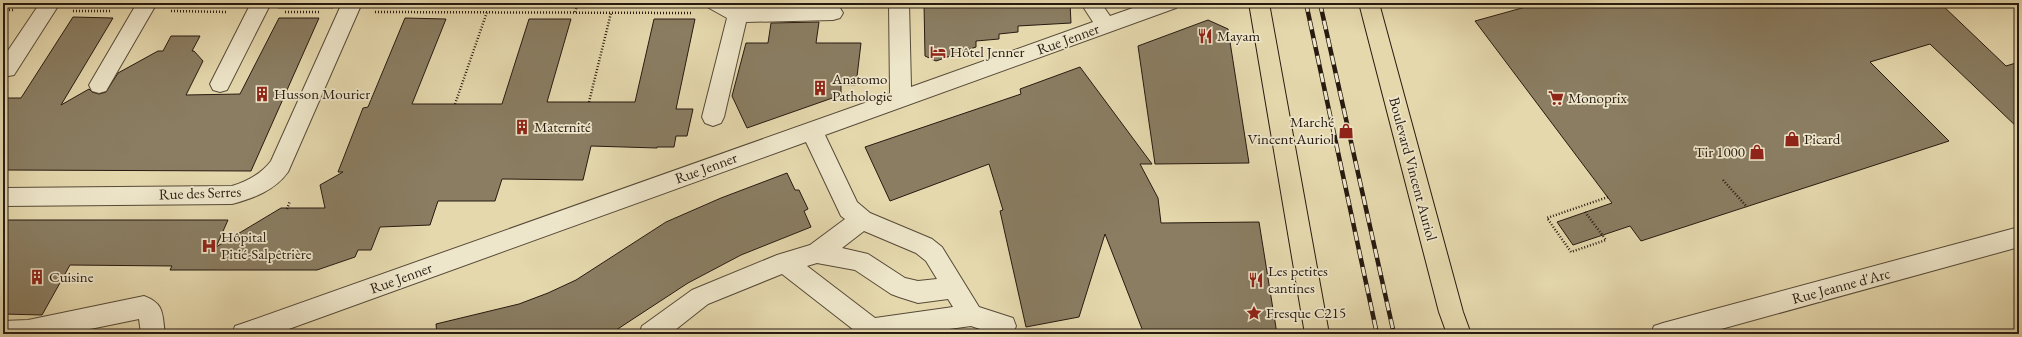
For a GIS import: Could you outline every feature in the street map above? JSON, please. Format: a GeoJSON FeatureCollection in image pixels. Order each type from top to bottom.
{"type":"FeatureCollection","features":[{"type":"Feature","properties":{"kind":"main road"},"geometry":{"type":"LineString","coordinates":[[1259,3],[1317,334]]}},
{"type":"Feature","properties":{"kind":"main road","name":"Boulevard Vincent Auriol"},"geometry":{"type":"LineString","coordinates":[[1369,3],[1449,305],[1459,334]]}},
{"type":"Feature","properties":{"kind":"street"},"geometry":{"type":"LineString","coordinates":[[3,69],[7,69],[50,3]]}},
{"type":"Feature","properties":{"kind":"street"},"geometry":{"type":"LineString","coordinates":[[99,85],[147,3]]}},
{"type":"Feature","properties":{"kind":"street"},"geometry":{"type":"LineString","coordinates":[[220,84],[261,3]]}},
{"type":"Feature","properties":{"kind":"street","name":"Rue des Serres"},"geometry":{"type":"LineString","coordinates":[[3,197],[232,195],[250,191],[265,183],[273,177],[280,166],[352,3]]}},
{"type":"Feature","properties":{"kind":"street"},"geometry":{"type":"LineString","coordinates":[[899,3],[901,99]]}},
{"type":"Feature","properties":{"kind":"street","name":"Rue Jenner"},"geometry":{"type":"LineString","coordinates":[[244,334],[1169,3]]}},
{"type":"Feature","properties":{"kind":"street"},"geometry":{"type":"LineString","coordinates":[[1092,5],[1106,26]]}},
{"type":"Feature","properties":{"kind":"street"},"geometry":{"type":"LineString","coordinates":[[706,6],[738,15],[833,13]]}},
{"type":"Feature","properties":{"kind":"street"},"geometry":{"type":"LineString","coordinates":[[713,117],[738,15]]}},
{"type":"Feature","properties":{"kind":"street"},"geometry":{"type":"LineString","coordinates":[[812,131],[849,209],[862,220],[924,246],[934,254],[971,315]]}},
{"type":"Feature","properties":{"kind":"street"},"geometry":{"type":"LineString","coordinates":[[651,334],[700,296],[785,262],[817,253],[862,220]]}},
{"type":"Feature","properties":{"kind":"street","name":"Rue Jeanne d'Arc"},"geometry":{"type":"LineString","coordinates":[[1663,334],[2019,237]]}},
{"type":"Feature","properties":{"kind":"street"},"geometry":{"type":"LineString","coordinates":[[817,253],[860,261],[899,287],[918,292],[954,288]]}},
{"type":"Feature","properties":{"kind":"street"},"geometry":{"type":"LineString","coordinates":[[785,262],[863,331],[971,315],[1004,326]]}},
{"type":"Feature","properties":{"kind":"street"},"geometry":{"type":"LineString","coordinates":[[3,332],[28,331],[144,307],[150,311],[153,334]]}},
{"type":"Feature","properties":{"kind":"path"},"geometry":{"type":"LineString","coordinates":[[575,12],[578,3]]}},
{"type":"Feature","properties":{"kind":"path"},"geometry":{"type":"LineString","coordinates":[[373,12],[692,13],[706,6]]}},
{"type":"Feature","properties":{"kind":"path"},"geometry":{"type":"LineString","coordinates":[[168,11],[230,12]]}},
{"type":"Feature","properties":{"kind":"path"},"geometry":{"type":"LineString","coordinates":[[280,12],[327,12]]}},
{"type":"Feature","properties":{"kind":"path"},"geometry":{"type":"LineString","coordinates":[[455,104],[487,12]]}},
{"type":"Feature","properties":{"kind":"path"},"geometry":{"type":"LineString","coordinates":[[589,102],[611,13]]}},
{"type":"Feature","properties":{"kind":"path"},"geometry":{"type":"LineString","coordinates":[[1723,180],[1747,207]]}},
{"type":"Feature","properties":{"kind":"path"},"geometry":{"type":"LineString","coordinates":[[1585,212],[1606,240],[1571,252],[1547,218],[1608,197]]}},
{"type":"Feature","properties":{"kind":"path"},"geometry":{"type":"LineString","coordinates":[[287,208],[290,201]]}},
{"type":"Feature","properties":{"kind":"shaded area"},"geometry":{"type":"Polygon","coordinates":[[[158,3],[248,3],[246,7],[155,7],[158,3]]]}},
{"type":"Feature","properties":{"kind":"shaded area"},"geometry":{"type":"Polygon","coordinates":[[[281,3],[335,3],[333,8],[278,8],[281,3]]]}},
{"type":"Feature","properties":{"kind":"building"},"geometry":{"type":"Polygon","coordinates":[[[774,3],[821,3],[821,5],[774,5],[774,3]]]}},
{"type":"Feature","properties":{"kind":"building"},"geometry":{"type":"Polygon","coordinates":[[[924,3],[1070,3],[1071,23],[1018,26],[1018,32],[999,34],[999,39],[976,41],[976,47],[936,61],[925,56],[924,3]]]}},
{"type":"Feature","properties":{"kind":"building"},"geometry":{"type":"Polygon","coordinates":[[[1540,3],[1940,3],[2006,66],[2019,62],[2019,129],[1930,44],[1870,62],[1949,141],[1641,241],[1630,226],[1573,245],[1557,222],[1612,203],[1475,21],[1540,3]]]}},
{"type":"Feature","properties":{"kind":"building","name":"Husson Mourier"},"geometry":{"type":"Polygon","coordinates":[[[73,17],[113,18],[61,105],[89,89],[92,92],[99,94],[106,92],[118,73],[158,51],[163,51],[171,36],[200,36],[192,51],[194,51],[203,61],[186,95],[240,94],[279,18],[319,18],[251,171],[3,170],[3,98],[21,98],[73,17]]]}},
{"type":"Feature","properties":{"kind":"building"},"geometry":{"type":"Polygon","coordinates":[[[405,18],[446,19],[412,104],[502,104],[529,19],[571,19],[547,102],[635,102],[654,19],[695,19],[676,109],[693,109],[687,136],[676,136],[674,147],[657,148],[591,146],[583,180],[502,179],[495,201],[438,201],[430,225],[380,227],[371,250],[358,250],[355,257],[317,270],[170,270],[172,266],[70,265],[42,315],[3,314],[3,220],[228,220],[216,247],[281,208],[325,208],[320,185],[343,172],[338,172],[363,108],[368,107],[405,18]]]}},
{"type":"Feature","properties":{"kind":"building"},"geometry":{"type":"Polygon","coordinates":[[[1208,20],[1228,29],[1249,163],[1155,164],[1138,46],[1208,20]]]}},
{"type":"Feature","properties":{"kind":"building","name":"Anatomo Pathologie"},"geometry":{"type":"Polygon","coordinates":[[[819,22],[816,43],[861,43],[856,85],[841,85],[841,95],[747,128],[732,96],[746,43],[768,43],[771,23],[819,22]]]}},
{"type":"Feature","properties":{"kind":"building"},"geometry":{"type":"Polygon","coordinates":[[[1080,67],[1152,164],[1140,164],[1158,198],[1161,223],[1259,222],[1277,334],[1144,334],[1105,234],[1079,317],[1026,327],[1000,211],[1003,210],[989,164],[890,201],[865,147],[1021,94],[1020,89],[1080,67]]]}},
{"type":"Feature","properties":{"kind":"building"},"geometry":{"type":"Polygon","coordinates":[[[787,173],[795,190],[799,190],[808,209],[804,211],[811,227],[741,255],[688,283],[610,334],[437,334],[436,324],[519,304],[548,293],[576,280],[666,222],[721,198],[787,173]]]}},
{"type":"Feature","properties":{"kind":"railway"},"geometry":{"type":"LineString","coordinates":[[1306,3],[1377,334]]}},
{"type":"Feature","properties":{"kind":"railway"},"geometry":{"type":"LineString","coordinates":[[1320,3],[1394,334]]}},
{"type":"Feature","properties":{"kind":"place","name":"Mayam"},"geometry":{"type":"Point","coordinates":[1205,36]}},
{"type":"Feature","properties":{"kind":"place","name":"Hôtel Jenner"},"geometry":{"type":"Point","coordinates":[938,52]}},
{"type":"Feature","properties":{"kind":"place","name":"Anatomo Pathologie"},"geometry":{"type":"Point","coordinates":[820,88]}},
{"type":"Feature","properties":{"kind":"place","name":"Husson Mourier"},"geometry":{"type":"Point","coordinates":[262,94]}},
{"type":"Feature","properties":{"kind":"place","name":"Monoprix"},"geometry":{"type":"Point","coordinates":[1556,98]}},
{"type":"Feature","properties":{"kind":"place","name":"Maternité"},"geometry":{"type":"Point","coordinates":[522,127]}},
{"type":"Feature","properties":{"kind":"place","name":"Marché Vincent Auriol"},"geometry":{"type":"Point","coordinates":[1346,131]}},
{"type":"Feature","properties":{"kind":"place","name":"Picard"},"geometry":{"type":"Point","coordinates":[1792,139]}},
{"type":"Feature","properties":{"kind":"place","name":"Tir 1000"},"geometry":{"type":"Point","coordinates":[1757,152]}},
{"type":"Feature","properties":{"kind":"place","name":"Hôpital Pitié-Salpêtrière"},"geometry":{"type":"Point","coordinates":[209,246]}},
{"type":"Feature","properties":{"kind":"place","name":"Cuisine"},"geometry":{"type":"Point","coordinates":[37,277]}},
{"type":"Feature","properties":{"kind":"place","name":"Les petites cantines"},"geometry":{"type":"Point","coordinates":[1256,280]}},
{"type":"Feature","properties":{"kind":"place","name":"Fresque C215"},"geometry":{"type":"Point","coordinates":[1254,313]}}]}
